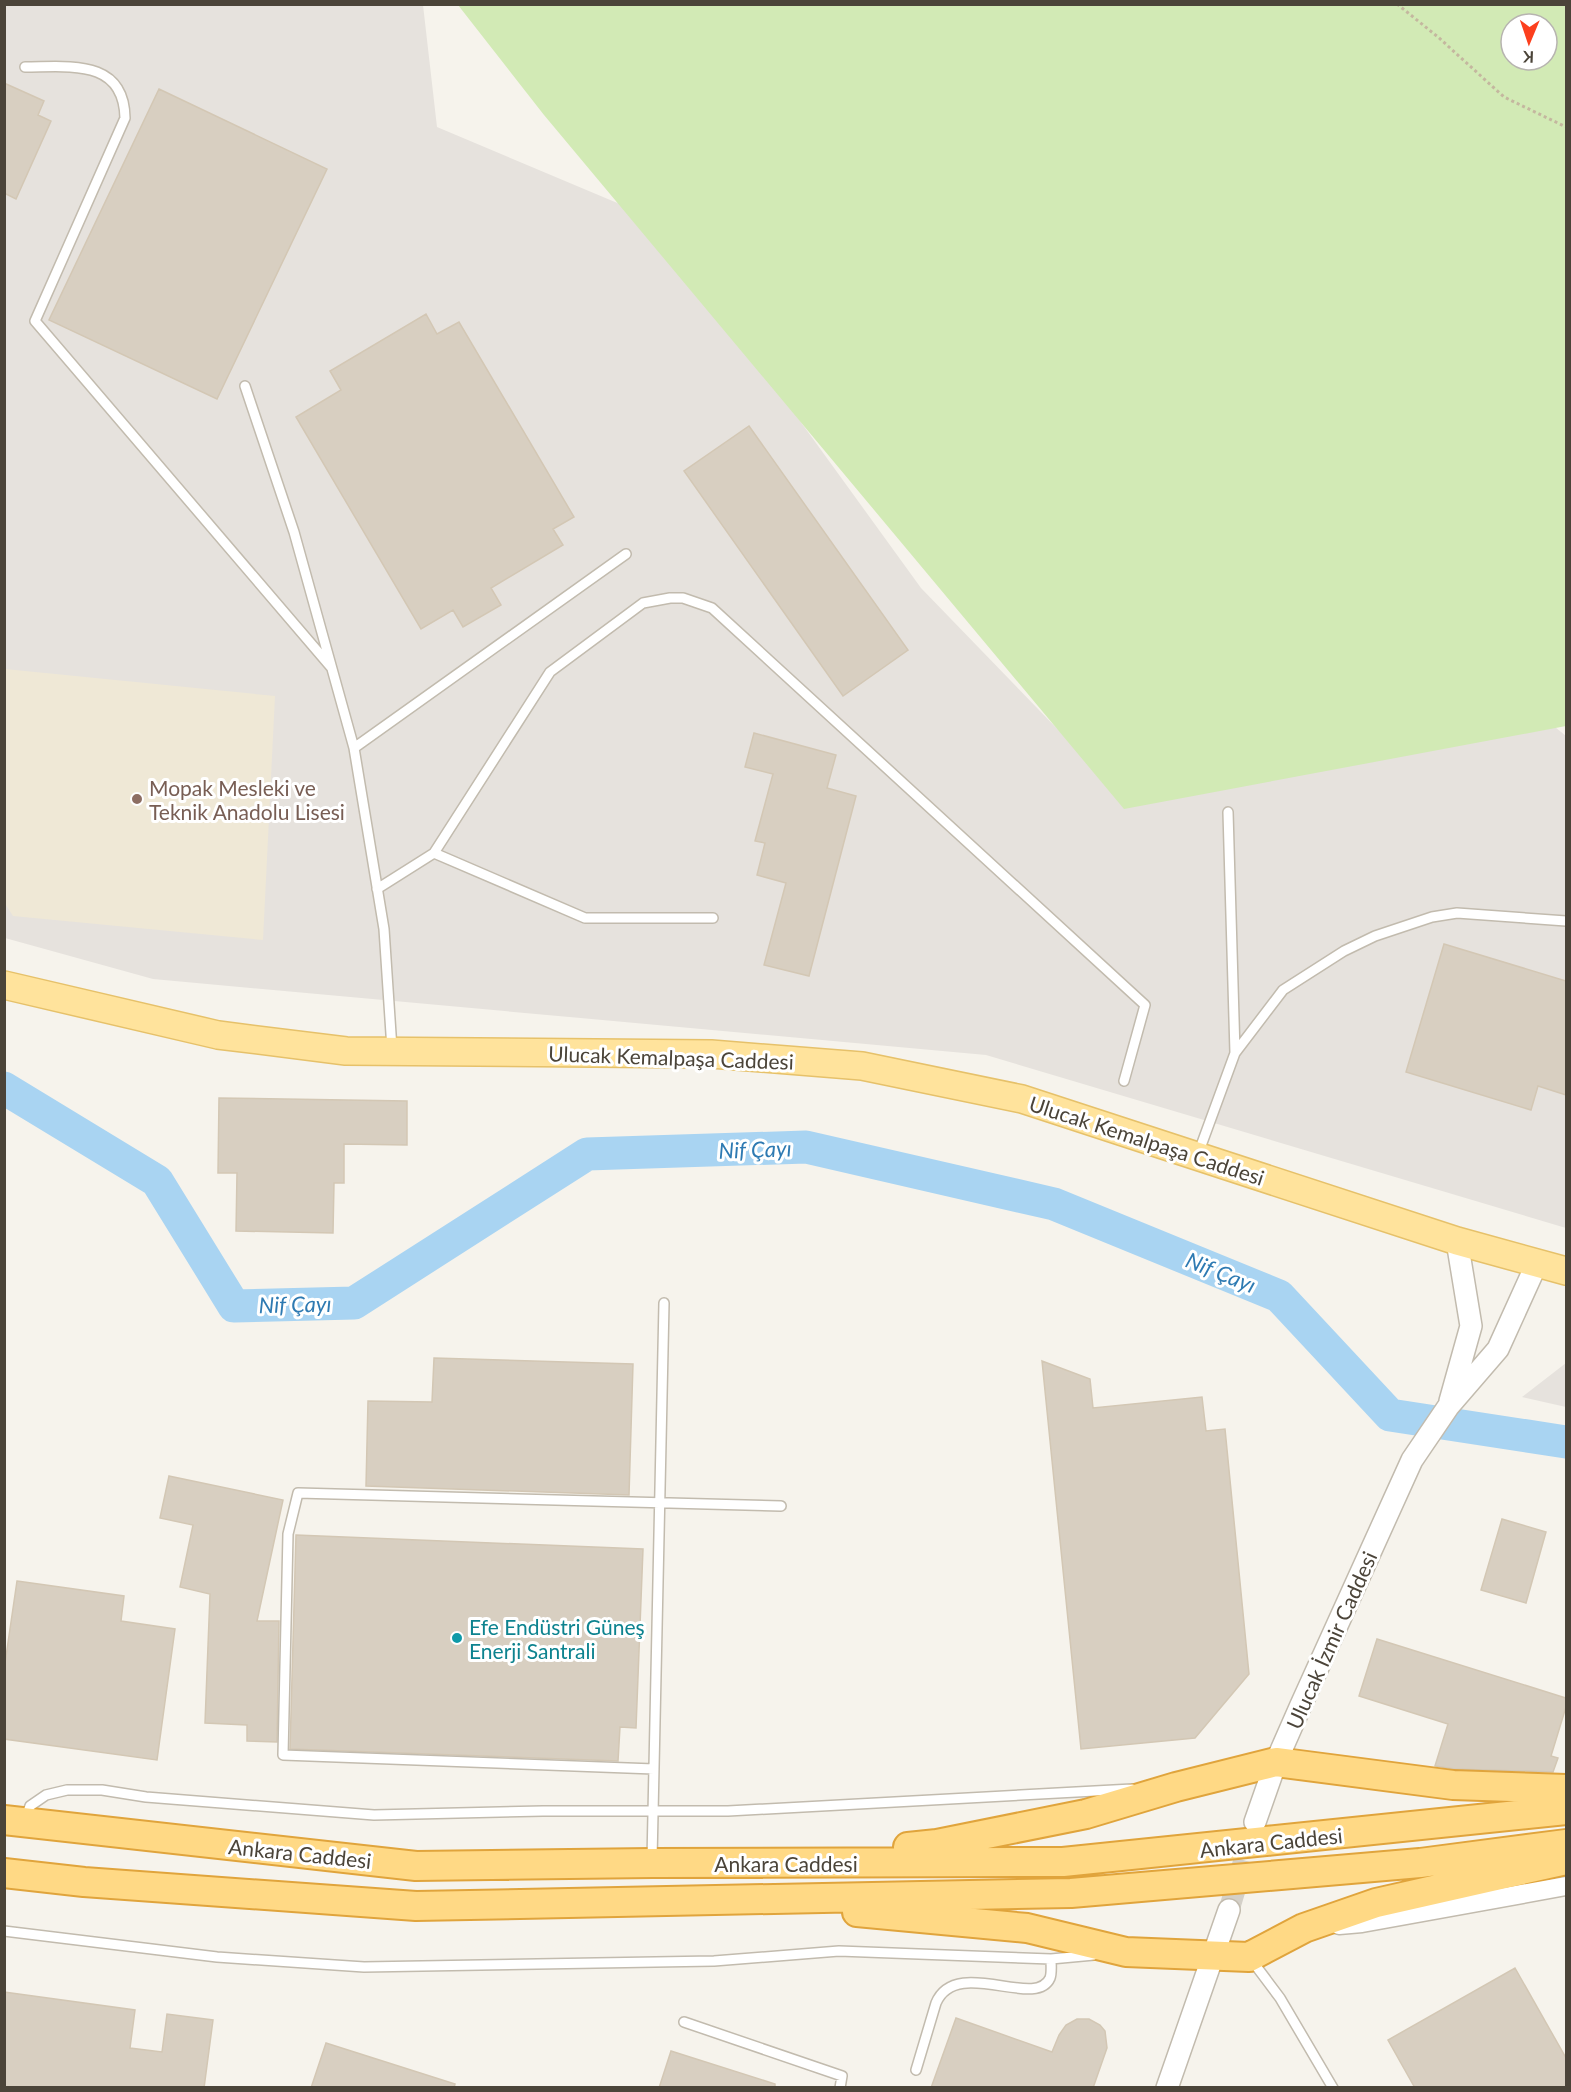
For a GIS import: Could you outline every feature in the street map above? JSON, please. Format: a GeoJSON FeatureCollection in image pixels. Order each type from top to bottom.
{"type":"FeatureCollection","features":[{"type":"Feature","properties":{"kind":"highway"},"geometry":{"type":"LineString","coordinates":[[759,1863],[937,1844],[1086,1814],[1176,1787],[1276,1762],[1453,1785],[1566,1789]]}},
{"type":"Feature","properties":{"kind":"highway","name":"Ankara Caddesi"},"geometry":{"type":"LineString","coordinates":[[15,1821],[416,1866],[1063,1862],[1566,1810]]}},
{"type":"Feature","properties":{"kind":"highway","name":"Ankara Caddesi"},"geometry":{"type":"LineString","coordinates":[[4,1873],[84,1882],[416,1906],[1071,1893],[1420,1863],[1566,1844]]}},
{"type":"Feature","properties":{"kind":"highway"},"geometry":{"type":"LineString","coordinates":[[721,1899],[1027,1928],[1126,1952],[1249,1957],[1304,1928],[1376,1903],[1566,1860]]}},
{"type":"Feature","properties":{"kind":"main road","name":"Ulucak Kemalpaşa Caddesi"},"geometry":{"type":"LineString","coordinates":[[4,984],[218,1035],[346,1051],[711,1054],[862,1066],[1022,1099],[1457,1241],[1566,1271]]}},
{"type":"Feature","properties":{"kind":"street"},"geometry":{"type":"LineString","coordinates":[[1448,1407],[1471,1326],[1457,1241]]}},
{"type":"Feature","properties":{"kind":"street"},"geometry":{"type":"LineString","coordinates":[[1448,1407],[1498,1349],[1537,1263]]}},
{"type":"Feature","properties":{"kind":"street","name":"Ulucak İzmir Caddesi"},"geometry":{"type":"LineString","coordinates":[[1255,1822],[1276,1762],[1412,1460],[1448,1407]]}},
{"type":"Feature","properties":{"kind":"street"},"geometry":{"type":"LineString","coordinates":[[1304,1928],[1362,1923],[1566,1886]]}},
{"type":"Feature","properties":{"kind":"street"},"geometry":{"type":"LineString","coordinates":[[1167,2088],[1229,1910]]}},
{"type":"Feature","properties":{"kind":"lane"},"geometry":{"type":"LineString","coordinates":[[25,67],[88,68],[98,71],[114,84],[123,100],[125,118],[35,321],[332,667]]}},
{"type":"Feature","properties":{"kind":"lane"},"geometry":{"type":"LineString","coordinates":[[245,386],[294,532],[354,748],[384,929],[392,1051]]}},
{"type":"Feature","properties":{"kind":"lane"},"geometry":{"type":"LineString","coordinates":[[354,748],[626,554]]}},
{"type":"Feature","properties":{"kind":"lane"},"geometry":{"type":"LineString","coordinates":[[378,889],[434,853],[550,672],[643,603],[670,598],[698,602],[712,608],[1145,1005],[1124,1081]]}},
{"type":"Feature","properties":{"kind":"lane"},"geometry":{"type":"LineString","coordinates":[[1228,812],[1235,1053]]}},
{"type":"Feature","properties":{"kind":"lane"},"geometry":{"type":"LineString","coordinates":[[434,853],[585,918],[713,918]]}},
{"type":"Feature","properties":{"kind":"lane"},"geometry":{"type":"LineString","coordinates":[[1197,1156],[1235,1053],[1284,990],[1313,969],[1375,936],[1432,916],[1457,913],[1566,921]]}},
{"type":"Feature","properties":{"kind":"lane"},"geometry":{"type":"LineString","coordinates":[[652,1863],[664,1303]]}},
{"type":"Feature","properties":{"kind":"lane"},"geometry":{"type":"LineString","coordinates":[[654,1769],[283,1755],[288,1534],[298,1493],[781,1506]]}},
{"type":"Feature","properties":{"kind":"lane"},"geometry":{"type":"LineString","coordinates":[[15,1821],[30,1806],[46,1796],[68,1790],[102,1790],[146,1797],[374,1815],[728,1810],[1080,1790],[1176,1787]]}},
{"type":"Feature","properties":{"kind":"lane"},"geometry":{"type":"LineString","coordinates":[[4,1931],[217,1957],[364,1967],[714,1961],[838,1951],[1051,1959],[1126,1952]]}},
{"type":"Feature","properties":{"kind":"lane"},"geometry":{"type":"LineString","coordinates":[[1249,1957],[1280,1998],[1333,2088]]}},
{"type":"Feature","properties":{"kind":"lane"},"geometry":{"type":"LineString","coordinates":[[916,2070],[938,1997],[947,1987],[961,1983],[1036,1988],[1051,1976],[1051,1959]]}},
{"type":"Feature","properties":{"kind":"lane"},"geometry":{"type":"LineString","coordinates":[[684,2022],[842,2076],[840,2088]]}},
{"type":"Feature","properties":{"kind":"path"},"geometry":{"type":"LineString","coordinates":[[1397,4],[1438,37],[1504,97],[1566,127]]}},
{"type":"Feature","properties":{"kind":"shaded area"},"geometry":{"type":"Polygon","coordinates":[[[4,5],[423,5],[437,127],[653,218],[921,588],[1127,801],[1539,714],[1566,736],[1566,1228],[986,1055],[153,979],[5,938],[4,5]]]}},
{"type":"Feature","properties":{"kind":"shaded area","name":"Mopak Mesleki ve Teknik Anadolu Lisesi"},"geometry":{"type":"Polygon","coordinates":[[[5,669],[275,696],[263,940],[13,916],[4,902],[5,669]]]}},
{"type":"Feature","properties":{"kind":"shaded area"},"geometry":{"type":"Polygon","coordinates":[[[1566,1363],[1566,1407],[1522,1397],[1566,1363]]]}},
{"type":"Feature","properties":{"kind":"green space"},"geometry":{"type":"Polygon","coordinates":[[[458,5],[1566,5],[1566,726],[1124,809],[544,115],[458,5]]]}},
{"type":"Feature","properties":{"kind":"building"},"geometry":{"type":"Polygon","coordinates":[[[4,83],[44,101],[38,115],[51,121],[16,199],[4,193],[4,83]]]}},
{"type":"Feature","properties":{"kind":"building"},"geometry":{"type":"Polygon","coordinates":[[[159,89],[327,169],[217,399],[49,320],[159,89]]]}},
{"type":"Feature","properties":{"kind":"building"},"geometry":{"type":"Polygon","coordinates":[[[426,314],[437,334],[459,322],[574,517],[553,529],[563,545],[491,588],[501,605],[463,627],[453,610],[421,629],[296,417],[341,390],[330,371],[426,314]]]}},
{"type":"Feature","properties":{"kind":"building"},"geometry":{"type":"Polygon","coordinates":[[[749,426],[908,650],[843,696],[684,471],[749,426]]]}},
{"type":"Feature","properties":{"kind":"building"},"geometry":{"type":"Polygon","coordinates":[[[754,733],[836,755],[827,788],[856,796],[809,976],[764,965],[786,883],[757,875],[765,843],[755,841],[773,774],[745,767],[754,733]]]}},
{"type":"Feature","properties":{"kind":"building"},"geometry":{"type":"Polygon","coordinates":[[[1444,944],[1566,981],[1566,1095],[1538,1086],[1531,1110],[1406,1072],[1444,944]]]}},
{"type":"Feature","properties":{"kind":"building"},"geometry":{"type":"Polygon","coordinates":[[[219,1098],[407,1101],[407,1145],[344,1144],[344,1183],[334,1183],[333,1233],[236,1231],[237,1173],[218,1173],[219,1098]]]}},
{"type":"Feature","properties":{"kind":"building"},"geometry":{"type":"Polygon","coordinates":[[[434,1358],[633,1364],[629,1495],[366,1486],[368,1401],[432,1402],[434,1358]]]}},
{"type":"Feature","properties":{"kind":"building"},"geometry":{"type":"Polygon","coordinates":[[[1042,1361],[1090,1379],[1093,1408],[1202,1397],[1206,1431],[1225,1429],[1249,1674],[1195,1738],[1081,1749],[1042,1361]]]}},
{"type":"Feature","properties":{"kind":"building"},"geometry":{"type":"Polygon","coordinates":[[[169,1476],[283,1500],[257,1621],[279,1621],[277,1742],[247,1741],[247,1725],[205,1723],[210,1594],[180,1587],[193,1525],[160,1518],[169,1476]]]}},
{"type":"Feature","properties":{"kind":"building"},"geometry":{"type":"Polygon","coordinates":[[[1502,1519],[1546,1532],[1526,1603],[1481,1590],[1502,1519]]]}},
{"type":"Feature","properties":{"kind":"building","name":"Efe Endüstri Güneş Enerji Santrali"},"geometry":{"type":"Polygon","coordinates":[[[296,1535],[643,1549],[636,1728],[620,1727],[618,1761],[290,1749],[296,1535]]]}},
{"type":"Feature","properties":{"kind":"building"},"geometry":{"type":"Polygon","coordinates":[[[17,1581],[124,1596],[121,1621],[175,1629],[157,1760],[4,1739],[4,1670],[17,1581]]]}},
{"type":"Feature","properties":{"kind":"building"},"geometry":{"type":"Polygon","coordinates":[[[1377,1639],[1566,1698],[1566,1707],[1551,1756],[1558,1758],[1553,1772],[1454,1769],[1435,1766],[1448,1724],[1359,1696],[1377,1639]]]}},
{"type":"Feature","properties":{"kind":"building"},"geometry":{"type":"Polygon","coordinates":[[[1515,1968],[1566,2058],[1566,2088],[1415,2088],[1388,2040],[1515,1968]]]}},
{"type":"Feature","properties":{"kind":"building"},"geometry":{"type":"Polygon","coordinates":[[[4,1992],[135,2010],[130,2048],[162,2052],[167,2014],[213,2020],[204,2088],[4,2088],[4,1992]]]}},
{"type":"Feature","properties":{"kind":"building"},"geometry":{"type":"Polygon","coordinates":[[[956,2018],[1052,2052],[1066,2025],[1077,2019],[1089,2019],[1105,2031],[1107,2048],[1093,2088],[931,2088],[956,2018]]]}},
{"type":"Feature","properties":{"kind":"building"},"geometry":{"type":"Polygon","coordinates":[[[326,2043],[455,2084],[454,2088],[311,2088],[326,2043]]]}},
{"type":"Feature","properties":{"kind":"building"},"geometry":{"type":"Polygon","coordinates":[[[671,2051],[775,2084],[775,2088],[659,2088],[671,2051]]]}},
{"type":"Feature","properties":{"kind":"waterway","name":"Nif Çayı"},"geometry":{"type":"LineString","coordinates":[[4,1088],[157,1181],[234,1306],[354,1303],[587,1154],[806,1147],[1054,1204],[1279,1296],[1390,1415],[1566,1442]]}},
{"type":"Feature","properties":{"kind":"tunnel"},"geometry":{"type":"LineString","coordinates":[[1229,1910],[1253,1830]]}},
{"type":"Feature","properties":{"kind":"place","name":"Mopak Mesleki ve Teknik Anadolu Lisesi"},"geometry":{"type":"Point","coordinates":[137,799]}},
{"type":"Feature","properties":{"kind":"place","name":"Efe Endüstri Güneş Enerji Santrali"},"geometry":{"type":"Point","coordinates":[457,1638]}}]}
